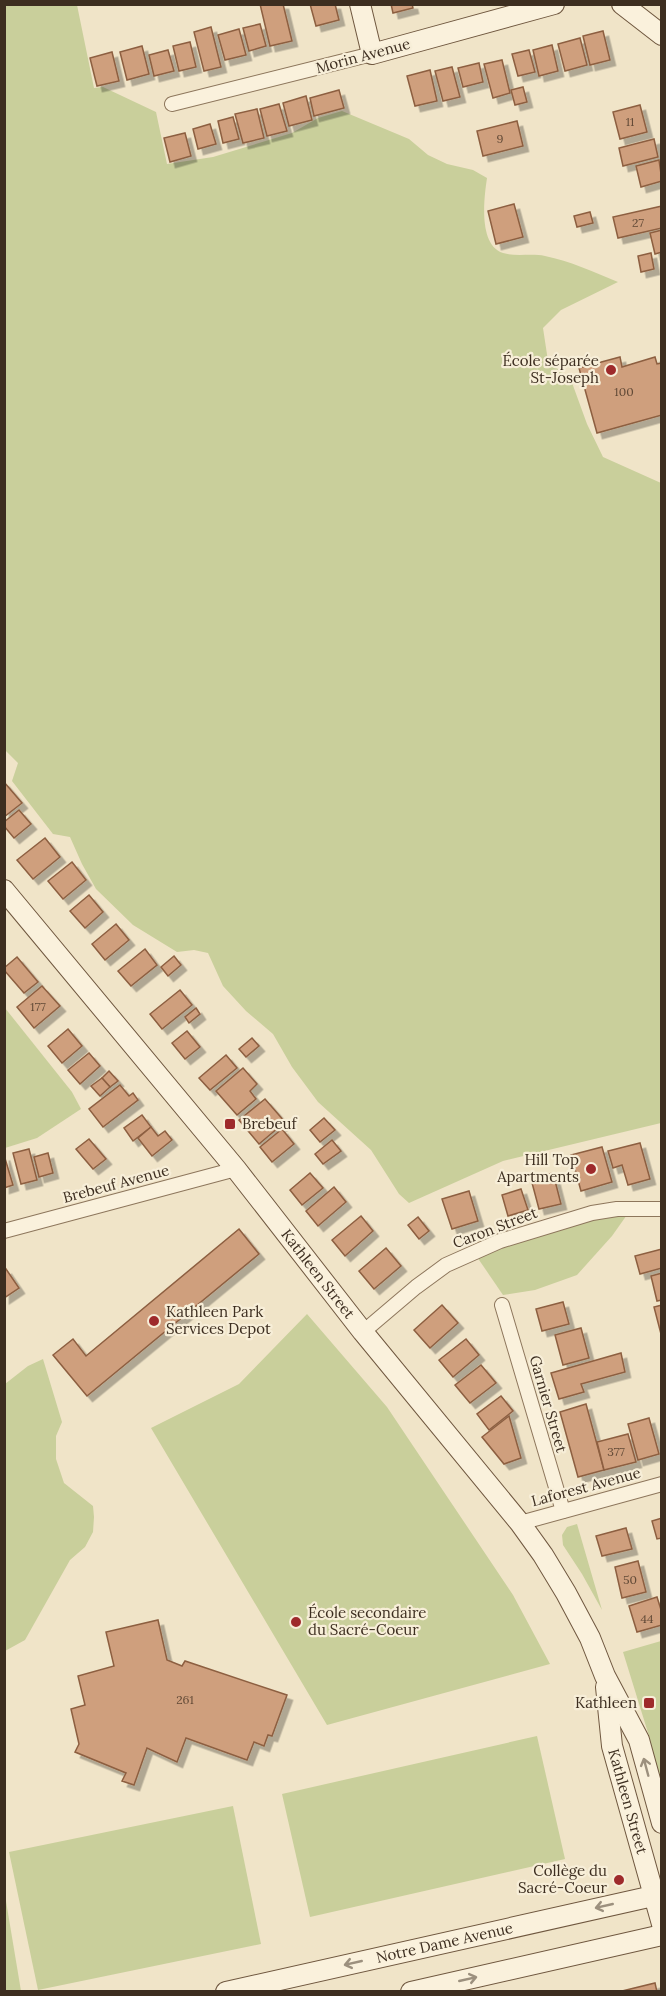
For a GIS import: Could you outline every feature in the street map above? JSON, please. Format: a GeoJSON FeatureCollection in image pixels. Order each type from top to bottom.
{"type":"FeatureCollection","features":[{"type":"Feature","properties":{"kind":"street"},"geometry":{"type":"LineString","coordinates":[[360,4],[372,54]]}},
{"type":"Feature","properties":{"kind":"street","name":"Morin Avenue"},"geometry":{"type":"LineString","coordinates":[[172,105],[372,54],[554,4]]}},
{"type":"Feature","properties":{"kind":"street"},"geometry":{"type":"LineString","coordinates":[[622,4],[661,36]]}},
{"type":"Feature","properties":{"kind":"street","name":"Kathleen Street"},"geometry":{"type":"LineString","coordinates":[[4,890],[236,1169],[363,1332],[520,1523],[566,1593],[590,1638],[605,1676],[639,1740],[662,1824]]}},
{"type":"Feature","properties":{"kind":"street","name":"Brebeuf Avenue"},"geometry":{"type":"LineString","coordinates":[[4,1231],[236,1169]]}},
{"type":"Feature","properties":{"kind":"street","name":"Caron Street"},"geometry":{"type":"LineString","coordinates":[[363,1332],[446,1265],[500,1241],[592,1213],[617,1209],[662,1209]]}},
{"type":"Feature","properties":{"kind":"street","name":"Garnier Street"},"geometry":{"type":"LineString","coordinates":[[502,1305],[563,1511]]}},
{"type":"Feature","properties":{"kind":"street","name":"Laforest Avenue"},"geometry":{"type":"LineString","coordinates":[[520,1523],[662,1484]]}},
{"type":"Feature","properties":{"kind":"street","name":"Kathleen Street"},"geometry":{"type":"LineString","coordinates":[[605,1676],[612,1746],[658,1895],[662,1924]]}},
{"type":"Feature","properties":{"kind":"street","name":"Notre Dame Avenue"},"geometry":{"type":"LineString","coordinates":[[226,1992],[658,1895]]}},
{"type":"Feature","properties":{"kind":"street"},"geometry":{"type":"LineString","coordinates":[[411,1992],[662,1935]]}},
{"type":"Feature","properties":{"kind":"green space"},"geometry":{"type":"Polygon","coordinates":[[[4,5],[77,5],[94,88],[103,87],[156,112],[167,164],[213,157],[292,133],[318,118],[342,111],[409,139],[428,155],[447,164],[473,170],[487,178],[484,208],[486,231],[495,248],[503,253],[554,258],[618,282],[561,310],[543,328],[548,361],[571,380],[587,424],[603,457],[661,483],[661,1123],[503,1161],[409,1203],[399,1194],[371,1150],[318,1102],[292,1067],[273,1034],[246,1011],[223,986],[208,953],[194,950],[177,952],[133,925],[96,889],[70,837],[53,834],[12,781],[18,763],[4,749],[4,5]]]}},
{"type":"Feature","properties":{"kind":"green space"},"geometry":{"type":"Polygon","coordinates":[[[5,1008],[72,1092],[81,1109],[37,1138],[5,1148],[5,1008]]]}},
{"type":"Feature","properties":{"kind":"green space"},"geometry":{"type":"Polygon","coordinates":[[[629,1212],[612,1236],[577,1275],[535,1290],[503,1295],[475,1254],[593,1215],[629,1212]]]}},
{"type":"Feature","properties":{"kind":"green space"},"geometry":{"type":"Polygon","coordinates":[[[307,1314],[387,1407],[513,1595],[550,1664],[327,1725],[151,1428],[239,1384],[307,1314]]]}},
{"type":"Feature","properties":{"kind":"green space"},"geometry":{"type":"Polygon","coordinates":[[[43,1359],[62,1422],[56,1436],[56,1459],[64,1483],[93,1506],[93,1532],[85,1547],[70,1560],[25,1640],[5,1651],[5,1384],[28,1366],[43,1359]]]}},
{"type":"Feature","properties":{"kind":"green space"},"geometry":{"type":"Polygon","coordinates":[[[577,1524],[602,1610],[563,1545],[562,1535],[567,1527],[577,1524]]]}},
{"type":"Feature","properties":{"kind":"green space"},"geometry":{"type":"Polygon","coordinates":[[[661,1641],[661,1789],[649,1736],[623,1652],[661,1641]]]}},
{"type":"Feature","properties":{"kind":"green space"},"geometry":{"type":"Polygon","coordinates":[[[537,1736],[565,1859],[310,1917],[282,1794],[537,1736]]]}},
{"type":"Feature","properties":{"kind":"green space"},"geometry":{"type":"Polygon","coordinates":[[[233,1806],[261,1944],[38,1990],[9,1852],[233,1806]]]}},
{"type":"Feature","properties":{"kind":"green space"},"geometry":{"type":"Polygon","coordinates":[[[5,1895],[21,1991],[5,1991],[5,1895]]]}},
{"type":"Feature","properties":{"kind":"building"},"geometry":{"type":"Polygon","coordinates":[[[260,4],[283,4],[292,41],[270,46],[260,4]]]}},
{"type":"Feature","properties":{"kind":"building"},"geometry":{"type":"Polygon","coordinates":[[[310,4],[335,4],[339,20],[316,26],[310,4]]]}},
{"type":"Feature","properties":{"kind":"building"},"geometry":{"type":"Polygon","coordinates":[[[391,4],[412,4],[413,8],[393,13],[391,4]]]}},
{"type":"Feature","properties":{"kind":"building"},"geometry":{"type":"Polygon","coordinates":[[[260,24],[266,46],[249,51],[243,28],[260,24]]]}},
{"type":"Feature","properties":{"kind":"building"},"geometry":{"type":"Polygon","coordinates":[[[211,27],[221,67],[204,71],[194,32],[211,27]]]}},
{"type":"Feature","properties":{"kind":"building"},"geometry":{"type":"Polygon","coordinates":[[[239,29],[246,55],[225,60],[218,35],[239,29]]]}},
{"type":"Feature","properties":{"kind":"building"},"geometry":{"type":"Polygon","coordinates":[[[603,31],[610,60],[590,65],[583,36],[603,31]]]}},
{"type":"Feature","properties":{"kind":"building"},"geometry":{"type":"Polygon","coordinates":[[[580,38],[587,65],[565,71],[558,44],[580,38]]]}},
{"type":"Feature","properties":{"kind":"building"},"geometry":{"type":"Polygon","coordinates":[[[190,42],[196,67],[179,71],[173,46],[190,42]]]}},
{"type":"Feature","properties":{"kind":"building"},"geometry":{"type":"Polygon","coordinates":[[[552,45],[558,71],[539,76],[533,50],[552,45]]]}},
{"type":"Feature","properties":{"kind":"building"},"geometry":{"type":"Polygon","coordinates":[[[142,46],[149,74],[127,80],[120,52],[142,46]]]}},
{"type":"Feature","properties":{"kind":"building"},"geometry":{"type":"Polygon","coordinates":[[[168,50],[174,71],[154,76],[149,55],[168,50]]]}},
{"type":"Feature","properties":{"kind":"building"},"geometry":{"type":"Polygon","coordinates":[[[529,50],[535,72],[518,76],[512,54],[529,50]]]}},
{"type":"Feature","properties":{"kind":"building"},"geometry":{"type":"Polygon","coordinates":[[[112,52],[119,81],[97,86],[90,58],[112,52]]]}},
{"type":"Feature","properties":{"kind":"building"},"geometry":{"type":"Polygon","coordinates":[[[502,60],[510,93],[493,98],[484,64],[502,60]]]}},
{"type":"Feature","properties":{"kind":"building"},"geometry":{"type":"Polygon","coordinates":[[[479,63],[483,82],[463,87],[458,68],[479,63]]]}},
{"type":"Feature","properties":{"kind":"building"},"geometry":{"type":"Polygon","coordinates":[[[452,67],[460,97],[443,101],[435,71],[452,67]]]}},
{"type":"Feature","properties":{"kind":"building"},"geometry":{"type":"Polygon","coordinates":[[[430,70],[437,101],[415,106],[407,76],[430,70]]]}},
{"type":"Feature","properties":{"kind":"building"},"geometry":{"type":"Polygon","coordinates":[[[523,87],[527,102],[515,105],[511,90],[523,87]]]}},
{"type":"Feature","properties":{"kind":"building"},"geometry":{"type":"Polygon","coordinates":[[[339,90],[344,108],[314,116],[310,98],[339,90]]]}},
{"type":"Feature","properties":{"kind":"building"},"geometry":{"type":"Polygon","coordinates":[[[306,96],[312,120],[289,126],[283,103],[306,96]]]}},
{"type":"Feature","properties":{"kind":"building"},"geometry":{"type":"Polygon","coordinates":[[[279,104],[287,131],[267,136],[260,109],[279,104]]]}},
{"type":"Feature","properties":{"kind":"building"},"geometry":{"type":"Polygon","coordinates":[[[640,105],[647,132],[620,139],[613,112],[640,105]]]}},
{"type":"Feature","properties":{"kind":"building"},"geometry":{"type":"Polygon","coordinates":[[[257,109],[264,138],[243,143],[235,114],[257,109]]]}},
{"type":"Feature","properties":{"kind":"building"},"geometry":{"type":"Polygon","coordinates":[[[233,117],[239,139],[223,143],[218,121],[233,117]]]}},
{"type":"Feature","properties":{"kind":"building"},"geometry":{"type":"Polygon","coordinates":[[[517,121],[523,146],[483,156],[477,131],[517,121]]]}},
{"type":"Feature","properties":{"kind":"building"},"geometry":{"type":"Polygon","coordinates":[[[210,124],[216,144],[198,149],[193,129],[210,124]]]}},
{"type":"Feature","properties":{"kind":"building"},"geometry":{"type":"Polygon","coordinates":[[[185,133],[191,156],[170,162],[164,138],[185,133]]]}},
{"type":"Feature","properties":{"kind":"building"},"geometry":{"type":"Polygon","coordinates":[[[654,139],[658,157],[623,166],[619,148],[654,139]]]}},
{"type":"Feature","properties":{"kind":"building"},"geometry":{"type":"Polygon","coordinates":[[[659,160],[662,181],[641,187],[636,166],[659,160]]]}},
{"type":"Feature","properties":{"kind":"building"},"geometry":{"type":"Polygon","coordinates":[[[514,204],[523,237],[496,244],[488,211],[514,204]]]}},
{"type":"Feature","properties":{"kind":"building"},"geometry":{"type":"Polygon","coordinates":[[[662,206],[662,228],[618,238],[613,217],[662,206]]]}},
{"type":"Feature","properties":{"kind":"building"},"geometry":{"type":"Polygon","coordinates":[[[590,212],[593,223],[577,227],[574,216],[590,212]]]}},
{"type":"Feature","properties":{"kind":"building"},"geometry":{"type":"Polygon","coordinates":[[[662,230],[662,252],[655,254],[650,233],[662,230]]]}},
{"type":"Feature","properties":{"kind":"building"},"geometry":{"type":"Polygon","coordinates":[[[651,253],[654,269],[641,272],[638,256],[651,253]]]}},
{"type":"Feature","properties":{"kind":"building"},"geometry":{"type":"Polygon","coordinates":[[[620,357],[622,367],[655,357],[657,364],[662,363],[662,415],[597,433],[579,368],[620,357]]]}},
{"type":"Feature","properties":{"kind":"building"},"geometry":{"type":"Polygon","coordinates":[[[4,782],[22,803],[4,817],[4,782]]]}},
{"type":"Feature","properties":{"kind":"building"},"geometry":{"type":"Polygon","coordinates":[[[19,810],[31,824],[14,838],[4,826],[4,822],[19,810]]]}},
{"type":"Feature","properties":{"kind":"building"},"geometry":{"type":"Polygon","coordinates":[[[45,838],[60,857],[33,879],[17,860],[45,838]]]}},
{"type":"Feature","properties":{"kind":"building"},"geometry":{"type":"Polygon","coordinates":[[[72,862],[86,880],[63,899],[48,881],[72,862]]]}},
{"type":"Feature","properties":{"kind":"building"},"geometry":{"type":"Polygon","coordinates":[[[89,895],[103,912],[85,928],[70,911],[89,895]]]}},
{"type":"Feature","properties":{"kind":"building"},"geometry":{"type":"Polygon","coordinates":[[[116,924],[129,940],[105,960],[92,944],[116,924]]]}},
{"type":"Feature","properties":{"kind":"building"},"geometry":{"type":"Polygon","coordinates":[[[145,949],[157,965],[131,986],[118,971],[145,949]]]}},
{"type":"Feature","properties":{"kind":"building"},"geometry":{"type":"Polygon","coordinates":[[[174,956],[181,965],[168,976],[161,967],[174,956]]]}},
{"type":"Feature","properties":{"kind":"building"},"geometry":{"type":"Polygon","coordinates":[[[17,957],[38,982],[24,993],[4,970],[17,957]]]}},
{"type":"Feature","properties":{"kind":"building"},"geometry":{"type":"Polygon","coordinates":[[[42,986],[60,1006],[34,1028],[17,1007],[42,986]]]}},
{"type":"Feature","properties":{"kind":"building"},"geometry":{"type":"Polygon","coordinates":[[[180,990],[192,1005],[162,1029],[150,1014],[180,990]]]}},
{"type":"Feature","properties":{"kind":"building"},"geometry":{"type":"Polygon","coordinates":[[[196,1008],[200,1014],[189,1023],[185,1017],[196,1008]]]}},
{"type":"Feature","properties":{"kind":"building"},"geometry":{"type":"Polygon","coordinates":[[[68,1029],[82,1046],[62,1063],[48,1046],[68,1029]]]}},
{"type":"Feature","properties":{"kind":"building"},"geometry":{"type":"Polygon","coordinates":[[[187,1031],[200,1047],[185,1059],[172,1043],[187,1031]]]}},
{"type":"Feature","properties":{"kind":"building"},"geometry":{"type":"Polygon","coordinates":[[[252,1038],[259,1046],[246,1057],[239,1049],[252,1038]]]}},
{"type":"Feature","properties":{"kind":"building"},"geometry":{"type":"Polygon","coordinates":[[[89,1053],[100,1066],[80,1084],[68,1070],[89,1053]]]}},
{"type":"Feature","properties":{"kind":"building"},"geometry":{"type":"Polygon","coordinates":[[[226,1055],[237,1068],[210,1090],[199,1078],[226,1055]]]}},
{"type":"Feature","properties":{"kind":"building"},"geometry":{"type":"Polygon","coordinates":[[[243,1068],[257,1084],[250,1091],[256,1099],[237,1115],[216,1091],[243,1068]]]}},
{"type":"Feature","properties":{"kind":"building"},"geometry":{"type":"Polygon","coordinates":[[[109,1071],[118,1081],[110,1087],[102,1078],[109,1071]]]}},
{"type":"Feature","properties":{"kind":"building"},"geometry":{"type":"Polygon","coordinates":[[[102,1078],[110,1087],[100,1096],[91,1086],[102,1078]]]}},
{"type":"Feature","properties":{"kind":"building"},"geometry":{"type":"Polygon","coordinates":[[[120,1085],[129,1096],[133,1093],[138,1100],[103,1127],[89,1109],[120,1085]]]}},
{"type":"Feature","properties":{"kind":"building"},"geometry":{"type":"Polygon","coordinates":[[[265,1099],[285,1122],[259,1144],[239,1120],[265,1099]]]}},
{"type":"Feature","properties":{"kind":"building"},"geometry":{"type":"Polygon","coordinates":[[[142,1115],[151,1127],[133,1141],[124,1128],[142,1115]]]}},
{"type":"Feature","properties":{"kind":"building"},"geometry":{"type":"Polygon","coordinates":[[[324,1118],[335,1130],[320,1142],[310,1130],[324,1118]]]}},
{"type":"Feature","properties":{"kind":"building"},"geometry":{"type":"Polygon","coordinates":[[[151,1127],[158,1136],[165,1131],[172,1140],[152,1156],[138,1138],[151,1127]]]}},
{"type":"Feature","properties":{"kind":"building"},"geometry":{"type":"Polygon","coordinates":[[[282,1129],[294,1144],[272,1162],[260,1147],[282,1129]]]}},
{"type":"Feature","properties":{"kind":"building"},"geometry":{"type":"Polygon","coordinates":[[[89,1139],[106,1159],[93,1169],[76,1149],[89,1139]]]}},
{"type":"Feature","properties":{"kind":"building"},"geometry":{"type":"Polygon","coordinates":[[[332,1140],[341,1151],[323,1164],[315,1154],[332,1140]]]}},
{"type":"Feature","properties":{"kind":"building"},"geometry":{"type":"Polygon","coordinates":[[[640,1143],[650,1179],[628,1185],[622,1165],[613,1168],[608,1151],[640,1143]]]}},
{"type":"Feature","properties":{"kind":"building","name":"Hill Top Apartments"},"geometry":{"type":"Polygon","coordinates":[[[602,1147],[612,1182],[581,1191],[571,1155],[602,1147]]]}},
{"type":"Feature","properties":{"kind":"building"},"geometry":{"type":"Polygon","coordinates":[[[29,1149],[37,1180],[21,1184],[13,1153],[29,1149]]]}},
{"type":"Feature","properties":{"kind":"building"},"geometry":{"type":"Polygon","coordinates":[[[48,1153],[53,1173],[39,1177],[34,1157],[48,1153]]]}},
{"type":"Feature","properties":{"kind":"building"},"geometry":{"type":"Polygon","coordinates":[[[4,1155],[13,1185],[4,1188],[4,1155]]]}},
{"type":"Feature","properties":{"kind":"building"},"geometry":{"type":"Polygon","coordinates":[[[310,1173],[323,1188],[302,1205],[290,1190],[310,1173]]]}},
{"type":"Feature","properties":{"kind":"building"},"geometry":{"type":"Polygon","coordinates":[[[553,1173],[561,1204],[539,1209],[531,1179],[553,1173]]]}},
{"type":"Feature","properties":{"kind":"building"},"geometry":{"type":"Polygon","coordinates":[[[334,1187],[346,1202],[318,1226],[306,1211],[334,1187]]]}},
{"type":"Feature","properties":{"kind":"building"},"geometry":{"type":"Polygon","coordinates":[[[521,1189],[528,1210],[508,1216],[502,1195],[521,1189]]]}},
{"type":"Feature","properties":{"kind":"building"},"geometry":{"type":"Polygon","coordinates":[[[469,1191],[478,1221],[452,1229],[442,1199],[469,1191]]]}},
{"type":"Feature","properties":{"kind":"building"},"geometry":{"type":"Polygon","coordinates":[[[361,1216],[373,1231],[345,1256],[332,1240],[361,1216]]]}},
{"type":"Feature","properties":{"kind":"building"},"geometry":{"type":"Polygon","coordinates":[[[418,1217],[429,1231],[419,1239],[408,1225],[418,1217]]]}},
{"type":"Feature","properties":{"kind":"building","name":"Kathleen Park Services Depot"},"geometry":{"type":"Polygon","coordinates":[[[239,1229],[259,1254],[87,1396],[53,1355],[73,1339],[86,1356],[239,1229]]]}},
{"type":"Feature","properties":{"kind":"building"},"geometry":{"type":"Polygon","coordinates":[[[386,1248],[401,1266],[374,1289],[359,1271],[386,1248]]]}},
{"type":"Feature","properties":{"kind":"building"},"geometry":{"type":"Polygon","coordinates":[[[662,1249],[662,1268],[640,1274],[635,1256],[662,1249]]]}},
{"type":"Feature","properties":{"kind":"building"},"geometry":{"type":"Polygon","coordinates":[[[6,1269],[19,1288],[4,1298],[4,1271],[6,1269]]]}},
{"type":"Feature","properties":{"kind":"building"},"geometry":{"type":"Polygon","coordinates":[[[662,1273],[662,1300],[657,1301],[651,1276],[662,1273]]]}},
{"type":"Feature","properties":{"kind":"building"},"geometry":{"type":"Polygon","coordinates":[[[563,1302],[569,1324],[542,1331],[536,1309],[563,1302]]]}},
{"type":"Feature","properties":{"kind":"building"},"geometry":{"type":"Polygon","coordinates":[[[442,1305],[458,1323],[430,1348],[414,1330],[442,1305]]]}},
{"type":"Feature","properties":{"kind":"building"},"geometry":{"type":"Polygon","coordinates":[[[662,1305],[662,1334],[661,1334],[654,1307],[662,1305]]]}},
{"type":"Feature","properties":{"kind":"building"},"geometry":{"type":"Polygon","coordinates":[[[581,1328],[589,1358],[563,1365],[555,1335],[581,1328]]]}},
{"type":"Feature","properties":{"kind":"building"},"geometry":{"type":"Polygon","coordinates":[[[466,1339],[479,1355],[453,1377],[439,1360],[466,1339]]]}},
{"type":"Feature","properties":{"kind":"building"},"geometry":{"type":"Polygon","coordinates":[[[621,1353],[625,1372],[581,1384],[584,1392],[559,1399],[551,1373],[621,1353]]]}},
{"type":"Feature","properties":{"kind":"building"},"geometry":{"type":"Polygon","coordinates":[[[481,1365],[496,1383],[470,1403],[455,1385],[481,1365]]]}},
{"type":"Feature","properties":{"kind":"building"},"geometry":{"type":"Polygon","coordinates":[[[501,1396],[513,1411],[489,1430],[477,1414],[501,1396]]]}},
{"type":"Feature","properties":{"kind":"building"},"geometry":{"type":"Polygon","coordinates":[[[586,1404],[604,1470],[578,1477],[560,1412],[586,1404]]]}},
{"type":"Feature","properties":{"kind":"building"},"geometry":{"type":"Polygon","coordinates":[[[509,1416],[521,1458],[504,1464],[482,1437],[509,1416]]]}},
{"type":"Feature","properties":{"kind":"building"},"geometry":{"type":"Polygon","coordinates":[[[649,1418],[659,1454],[638,1460],[628,1424],[649,1418]]]}},
{"type":"Feature","properties":{"kind":"building"},"geometry":{"type":"Polygon","coordinates":[[[628,1434],[636,1462],[604,1470],[597,1442],[628,1434]]]}},
{"type":"Feature","properties":{"kind":"building"},"geometry":{"type":"Polygon","coordinates":[[[662,1518],[662,1538],[657,1539],[652,1521],[662,1518]]]}},
{"type":"Feature","properties":{"kind":"building"},"geometry":{"type":"Polygon","coordinates":[[[626,1528],[632,1549],[602,1556],[596,1536],[626,1528]]]}},
{"type":"Feature","properties":{"kind":"building"},"geometry":{"type":"Polygon","coordinates":[[[638,1561],[646,1592],[622,1598],[615,1567],[638,1561]]]}},
{"type":"Feature","properties":{"kind":"building"},"geometry":{"type":"Polygon","coordinates":[[[657,1597],[662,1613],[662,1625],[637,1632],[629,1606],[657,1597]]]}},
{"type":"Feature","properties":{"kind":"building"},"geometry":{"type":"Polygon","coordinates":[[[158,1620],[167,1660],[182,1666],[185,1661],[287,1695],[272,1736],[268,1735],[264,1746],[254,1742],[247,1760],[186,1738],[177,1762],[147,1748],[134,1785],[122,1781],[126,1773],[75,1752],[79,1744],[71,1709],[85,1705],[78,1676],[114,1666],[106,1632],[158,1620]]]}},
{"type":"Feature","properties":{"kind":"building"},"geometry":{"type":"Polygon","coordinates":[[[655,1983],[657,1992],[618,1992],[655,1983]]]}},
{"type":"Feature","properties":{"kind":"place","name":"École séparée St-Joseph"},"geometry":{"type":"Point","coordinates":[611,370]}},
{"type":"Feature","properties":{"kind":"place","name":"Brebeuf"},"geometry":{"type":"Point","coordinates":[230,1124]}},
{"type":"Feature","properties":{"kind":"place","name":"Hill Top Apartments"},"geometry":{"type":"Point","coordinates":[591,1169]}},
{"type":"Feature","properties":{"kind":"place","name":"Kathleen Park Services Depot"},"geometry":{"type":"Point","coordinates":[154,1321]}},
{"type":"Feature","properties":{"kind":"place","name":"École secondaire du Sacré-Coeur"},"geometry":{"type":"Point","coordinates":[296,1622]}},
{"type":"Feature","properties":{"kind":"place","name":"Kathleen"},"geometry":{"type":"Point","coordinates":[649,1703]}},
{"type":"Feature","properties":{"kind":"place","name":"Collège du Sacré-Coeur"},"geometry":{"type":"Point","coordinates":[619,1880]}}]}
